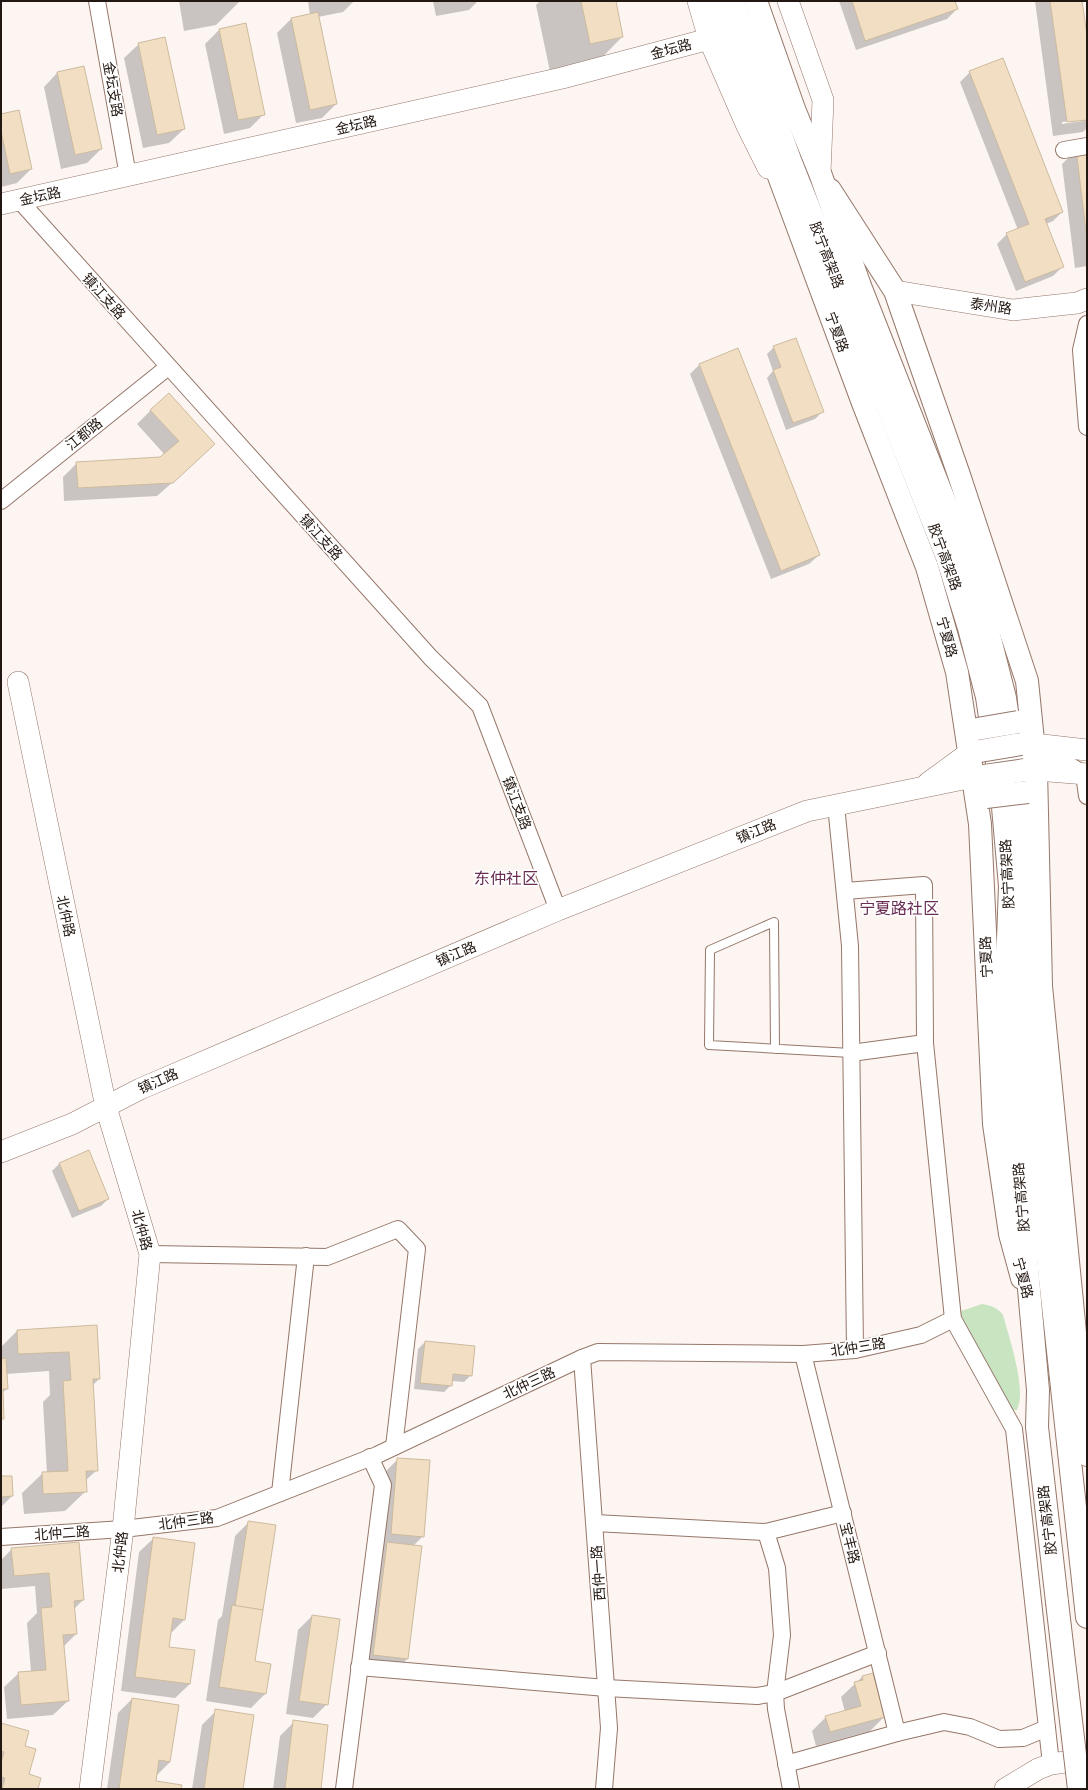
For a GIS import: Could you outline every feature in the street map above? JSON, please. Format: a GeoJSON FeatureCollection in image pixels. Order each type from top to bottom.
{"type":"FeatureCollection","features":[{"type":"Feature","properties":{"kind":"main road","name":"宁夏路"},"geometry":{"type":"LineString","coordinates":[[714,1],[863,403],[927,567],[971,724],[982,803],[980,824],[994,1124],[1010,1234],[1030,1307]]}},
{"type":"Feature","properties":{"kind":"main road","name":"胶宁高架路"},"geometry":{"type":"LineString","coordinates":[[733,1],[790,160],[947,557],[969,628],[987,697],[1002,796],[1010,886],[1007,966],[1008,1035],[1014,1121],[1038,1390],[1037,1427],[1079,1789]]}},
{"type":"Feature","properties":{"kind":"main road","name":"胶宁高架路"},"geometry":{"type":"LineString","coordinates":[[756,1],[794,109],[820,173],[860,286],[965,553],[987,627],[1005,698],[1019,793],[1028,888],[1027,1037],[1033,1122],[1086,1608]]}},
{"type":"Feature","properties":{"kind":"main road"},"geometry":{"type":"LineString","coordinates":[[820,173],[894,291],[959,476],[1027,681],[1024,714],[1032,797],[1041,986],[1085,1413],[1087,1455]]}},
{"type":"Feature","properties":{"kind":"main road"},"geometry":{"type":"LineString","coordinates":[[971,724],[1024,714]]}},
{"type":"Feature","properties":{"kind":"main road","name":"镇江路"},"geometry":{"type":"LineString","coordinates":[[975,752],[1027,744]]}},
{"type":"Feature","properties":{"kind":"main road","name":"镇江路"},"geometry":{"type":"LineString","coordinates":[[978,776],[1030,770]]}},
{"type":"Feature","properties":{"kind":"main road"},"geometry":{"type":"LineString","coordinates":[[982,803],[1032,797]]}},
{"type":"Feature","properties":{"kind":"street","name":"金坛支路"},"geometry":{"type":"LineString","coordinates":[[97,1],[128,176]]}},
{"type":"Feature","properties":{"kind":"street"},"geometry":{"type":"LineString","coordinates":[[698,1],[709,39],[763,159],[784,191]]}},
{"type":"Feature","properties":{"kind":"street"},"geometry":{"type":"LineString","coordinates":[[788,1],[823,100],[820,173]]}},
{"type":"Feature","properties":{"kind":"street","name":"金坛路"},"geometry":{"type":"LineString","coordinates":[[10,203],[562,78],[709,39]]}},
{"type":"Feature","properties":{"kind":"street"},"geometry":{"type":"LineString","coordinates":[[1064,150],[1087,146]]}},
{"type":"Feature","properties":{"kind":"street","name":"镇江支路"},"geometry":{"type":"LineString","coordinates":[[10,203],[168,367],[431,658],[480,706],[558,910]]}},
{"type":"Feature","properties":{"kind":"street","name":"泰州路"},"geometry":{"type":"LineString","coordinates":[[894,291],[1013,310],[1077,303],[1087,299]]}},
{"type":"Feature","properties":{"kind":"street"},"geometry":{"type":"LineString","coordinates":[[1087,324],[1081,350],[1087,427]]}},
{"type":"Feature","properties":{"kind":"street","name":"江都路"},"geometry":{"type":"LineString","coordinates":[[1,501],[168,367]]}},
{"type":"Feature","properties":{"kind":"street","name":"北仲路"},"geometry":{"type":"LineString","coordinates":[[18,682],[106,1107],[150,1254],[123,1529],[90,1789]]}},
{"type":"Feature","properties":{"kind":"street"},"geometry":{"type":"LineString","coordinates":[[1027,744],[1086,774],[1087,796]]}},
{"type":"Feature","properties":{"kind":"street","name":"镇江路"},"geometry":{"type":"LineString","coordinates":[[1027,744],[1087,750]]}},
{"type":"Feature","properties":{"kind":"street","name":"镇江路"},"geometry":{"type":"LineString","coordinates":[[922,786],[975,752]]}},
{"type":"Feature","properties":{"kind":"street","name":"镇江路"},"geometry":{"type":"LineString","coordinates":[[1030,770],[1086,774]]}},
{"type":"Feature","properties":{"kind":"street","name":"镇江路"},"geometry":{"type":"LineString","coordinates":[[1,1152],[72,1124],[140,1089],[558,910],[807,811],[922,786],[978,776]]}},
{"type":"Feature","properties":{"kind":"street"},"geometry":{"type":"LineString","coordinates":[[836,805],[850,946],[855,1350]]}},
{"type":"Feature","properties":{"kind":"street"},"geometry":{"type":"LineString","coordinates":[[845,891],[924,885],[925,1043],[953,1319],[1014,1429],[1051,1764]]}},
{"type":"Feature","properties":{"kind":"street"},"geometry":{"type":"LineString","coordinates":[[851,1053],[925,1043]]}},
{"type":"Feature","properties":{"kind":"street"},"geometry":{"type":"LineString","coordinates":[[150,1254],[327,1257],[398,1228],[417,1249],[394,1447]]}},
{"type":"Feature","properties":{"kind":"street"},"geometry":{"type":"LineString","coordinates":[[280,1493],[306,1256]]}},
{"type":"Feature","properties":{"kind":"street","name":"北仲三路"},"geometry":{"type":"LineString","coordinates":[[123,1529],[217,1518],[394,1447],[582,1358],[598,1352],[803,1354],[855,1350],[922,1335],[953,1319]]}},
{"type":"Feature","properties":{"kind":"street","name":"宝丰路"},"geometry":{"type":"LineString","coordinates":[[803,1354],[897,1733]]}},
{"type":"Feature","properties":{"kind":"street","name":"西仲一路"},"geometry":{"type":"LineString","coordinates":[[582,1358],[609,1728],[604,1789]]}},
{"type":"Feature","properties":{"kind":"street"},"geometry":{"type":"LineString","coordinates":[[1014,1429],[1037,1427]]}},
{"type":"Feature","properties":{"kind":"street"},"geometry":{"type":"LineString","coordinates":[[344,1789],[382,1485],[370,1457]]}},
{"type":"Feature","properties":{"kind":"street"},"geometry":{"type":"LineString","coordinates":[[595,1523],[766,1532],[843,1514]]}},
{"type":"Feature","properties":{"kind":"street","name":"北仲二路"},"geometry":{"type":"LineString","coordinates":[[1,1537],[123,1529]]}},
{"type":"Feature","properties":{"kind":"street"},"geometry":{"type":"LineString","coordinates":[[766,1532],[777,1568],[782,1635],[775,1694],[776,1709],[791,1789]]}},
{"type":"Feature","properties":{"kind":"street"},"geometry":{"type":"LineString","coordinates":[[359,1667],[606,1688],[758,1696],[775,1694],[878,1653]]}},
{"type":"Feature","properties":{"kind":"street"},"geometry":{"type":"LineString","coordinates":[[786,1764],[897,1733],[944,1722],[970,1727],[999,1738],[1023,1738],[1047,1728]]}},
{"type":"Feature","properties":{"kind":"street"},"geometry":{"type":"LineString","coordinates":[[1005,1789],[1038,1769],[1051,1764],[1087,1759]]}},
{"type":"Feature","properties":{"kind":"lane"},"geometry":{"type":"LineString","coordinates":[[775,1049],[774,922],[710,950],[709,1045],[775,1049],[851,1053]]}},
{"type":"Feature","properties":{"kind":"green space"},"geometry":{"type":"Polygon","coordinates":[[[982,1304],[994,1307],[1003,1315],[1019,1377],[1020,1401],[1017,1410],[1011,1410],[958,1312],[982,1304]]]}},
{"type":"Feature","properties":{"kind":"building"},"geometry":{"type":"Polygon","coordinates":[[[581,1],[616,1],[623,37],[590,44],[581,1]]]}},
{"type":"Feature","properties":{"kind":"building"},"geometry":{"type":"Polygon","coordinates":[[[852,1],[955,1],[958,9],[865,41],[852,1]]]}},
{"type":"Feature","properties":{"kind":"building"},"geometry":{"type":"Polygon","coordinates":[[[1050,1],[1082,1],[1087,35],[1087,120],[1067,122],[1050,1]]]}},
{"type":"Feature","properties":{"kind":"building"},"geometry":{"type":"Polygon","coordinates":[[[318,12],[337,104],[310,110],[291,18],[318,12]]]}},
{"type":"Feature","properties":{"kind":"building"},"geometry":{"type":"Polygon","coordinates":[[[246,23],[265,115],[238,120],[219,29],[246,23]]]}},
{"type":"Feature","properties":{"kind":"building"},"geometry":{"type":"Polygon","coordinates":[[[165,37],[185,129],[157,135],[138,43],[165,37]]]}},
{"type":"Feature","properties":{"kind":"building"},"geometry":{"type":"Polygon","coordinates":[[[1003,58],[1063,212],[1045,219],[1064,267],[1025,282],[1006,233],[1029,224],[969,71],[1003,58]]]}},
{"type":"Feature","properties":{"kind":"building"},"geometry":{"type":"Polygon","coordinates":[[[84,66],[102,149],[75,155],[57,72],[84,66]]]}},
{"type":"Feature","properties":{"kind":"building"},"geometry":{"type":"Polygon","coordinates":[[[19,110],[32,169],[10,174],[1,131],[1,114],[19,110]]]}},
{"type":"Feature","properties":{"kind":"building"},"geometry":{"type":"Polygon","coordinates":[[[1087,148],[1087,239],[1076,149],[1087,148]]]}},
{"type":"Feature","properties":{"kind":"building"},"geometry":{"type":"Polygon","coordinates":[[[796,338],[824,412],[793,423],[773,370],[781,367],[773,346],[796,338]]]}},
{"type":"Feature","properties":{"kind":"building"},"geometry":{"type":"Polygon","coordinates":[[[738,348],[820,555],[781,571],[699,364],[738,348]]]}},
{"type":"Feature","properties":{"kind":"building"},"geometry":{"type":"Polygon","coordinates":[[[169,393],[215,444],[173,483],[78,488],[76,462],[160,457],[179,441],[150,410],[169,393]]]}},
{"type":"Feature","properties":{"kind":"building"},"geometry":{"type":"Polygon","coordinates":[[[89,1150],[109,1199],[79,1211],[59,1163],[89,1150]]]}},
{"type":"Feature","properties":{"kind":"building"},"geometry":{"type":"Polygon","coordinates":[[[97,1325],[100,1379],[93,1379],[98,1471],[86,1471],[87,1492],[43,1494],[42,1472],[68,1471],[63,1381],[71,1380],[69,1352],[18,1354],[17,1330],[97,1325]]]}},
{"type":"Feature","properties":{"kind":"building"},"geometry":{"type":"Polygon","coordinates":[[[425,1341],[475,1346],[472,1376],[453,1374],[452,1386],[420,1383],[425,1341]]]}},
{"type":"Feature","properties":{"kind":"building"},"geometry":{"type":"Polygon","coordinates":[[[6,1358],[8,1389],[3,1389],[4,1419],[1,1419],[1,1359],[6,1358]]]}},
{"type":"Feature","properties":{"kind":"building"},"geometry":{"type":"Polygon","coordinates":[[[397,1458],[430,1460],[424,1537],[391,1534],[397,1458]]]}},
{"type":"Feature","properties":{"kind":"building"},"geometry":{"type":"Polygon","coordinates":[[[1,1476],[12,1476],[13,1496],[1,1497],[1,1476]]]}},
{"type":"Feature","properties":{"kind":"building"},"geometry":{"type":"Polygon","coordinates":[[[248,1521],[276,1525],[263,1610],[235,1606],[248,1521]]]}},
{"type":"Feature","properties":{"kind":"building"},"geometry":{"type":"Polygon","coordinates":[[[153,1537],[195,1543],[185,1620],[173,1618],[169,1647],[195,1650],[190,1684],[135,1677],[153,1537]]]}},
{"type":"Feature","properties":{"kind":"building"},"geometry":{"type":"Polygon","coordinates":[[[79,1542],[84,1600],[74,1601],[77,1634],[63,1635],[69,1701],[21,1705],[18,1672],[46,1670],[41,1608],[52,1607],[49,1573],[14,1576],[11,1548],[79,1542]]]}},
{"type":"Feature","properties":{"kind":"building"},"geometry":{"type":"Polygon","coordinates":[[[387,1542],[422,1546],[408,1659],[373,1655],[387,1542]]]}},
{"type":"Feature","properties":{"kind":"building"},"geometry":{"type":"Polygon","coordinates":[[[232,1605],[263,1610],[255,1661],[271,1664],[266,1694],[219,1687],[232,1605]]]}},
{"type":"Feature","properties":{"kind":"building"},"geometry":{"type":"Polygon","coordinates":[[[312,1615],[340,1619],[328,1705],[299,1701],[312,1615]]]}},
{"type":"Feature","properties":{"kind":"building"},"geometry":{"type":"Polygon","coordinates":[[[873,1673],[885,1717],[830,1732],[825,1716],[861,1706],[854,1682],[863,1680],[862,1676],[873,1673]]]}},
{"type":"Feature","properties":{"kind":"building"},"geometry":{"type":"Polygon","coordinates":[[[132,1698],[179,1705],[170,1762],[159,1760],[156,1781],[182,1785],[181,1789],[119,1789],[132,1698]]]}},
{"type":"Feature","properties":{"kind":"building"},"geometry":{"type":"Polygon","coordinates":[[[215,1709],[254,1715],[243,1789],[204,1789],[215,1709]]]}},
{"type":"Feature","properties":{"kind":"building"},"geometry":{"type":"Polygon","coordinates":[[[293,1720],[328,1725],[321,1789],[285,1789],[293,1720]]]}},
{"type":"Feature","properties":{"kind":"building"},"geometry":{"type":"Polygon","coordinates":[[[1,1723],[29,1731],[25,1746],[36,1749],[29,1774],[41,1778],[38,1789],[2,1789],[5,1778],[1,1777],[1,1763],[4,1752],[1,1751],[1,1723]]]}},
{"type":"Feature","properties":{"kind":"district","name":"东仲社区"},"geometry":{"type":"Point","coordinates":[506,878]}},
{"type":"Feature","properties":{"kind":"district","name":"宁夏路社区"},"geometry":{"type":"Point","coordinates":[899,908]}}]}
